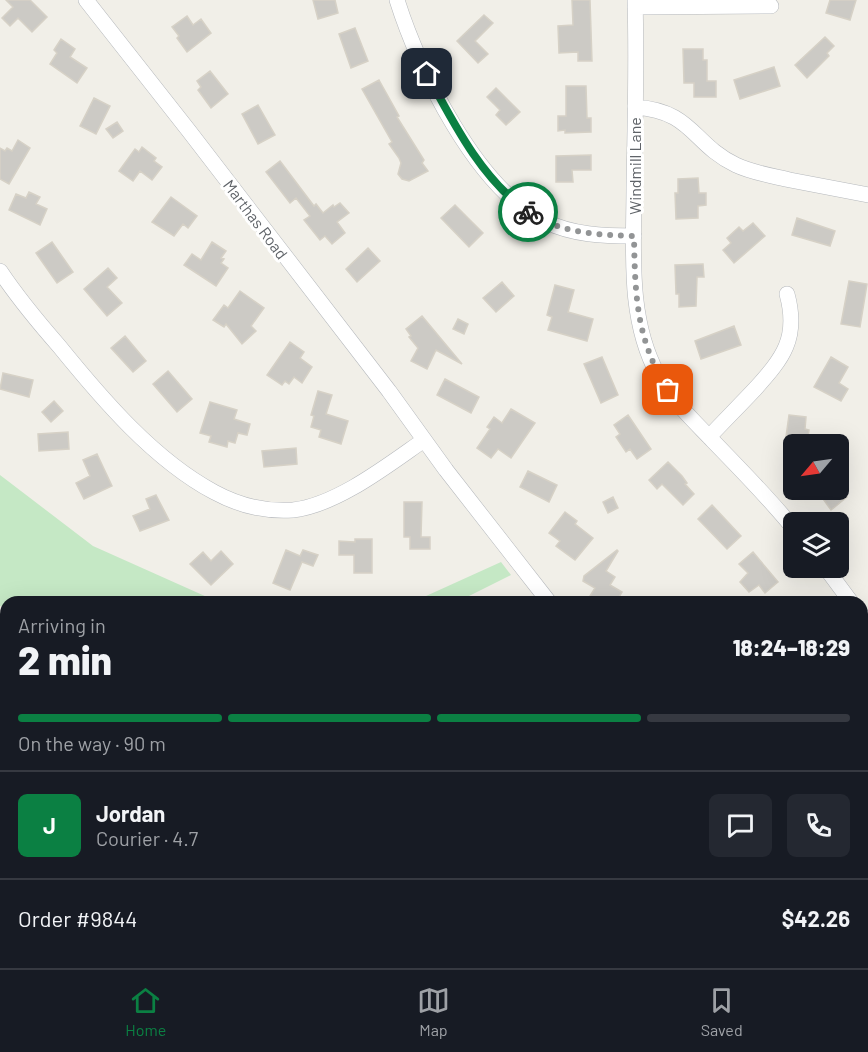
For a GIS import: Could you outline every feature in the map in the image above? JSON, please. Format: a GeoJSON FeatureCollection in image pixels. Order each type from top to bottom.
{"type":"FeatureCollection","features":[{"type":"Feature","properties":{"kind":"street","name":"Marthas Road"},"geometry":{"type":"LineString","coordinates":[[86,0],[544,596]]}},
{"type":"Feature","properties":{"kind":"street"},"geometry":{"type":"LineString","coordinates":[[397,0],[412,42],[446,110],[482,166],[503,192],[529,213],[559,227],[589,235],[634,236]]}},
{"type":"Feature","properties":{"kind":"street"},"geometry":{"type":"LineString","coordinates":[[635,3],[771,6]]}},
{"type":"Feature","properties":{"kind":"street","name":"Windmill Lane"},"geometry":{"type":"LineString","coordinates":[[635,3],[634,236],[636,303],[640,328],[658,375],[678,406],[783,517]]}},
{"type":"Feature","properties":{"kind":"street"},"geometry":{"type":"LineString","coordinates":[[635,107],[653,108],[681,120],[706,144],[737,166],[767,175],[868,195]]}},
{"type":"Feature","properties":{"kind":"street"},"geometry":{"type":"LineString","coordinates":[[0,271],[17,296],[117,413],[168,461],[196,482],[227,499],[248,506],[278,510],[294,510],[323,503],[394,461],[424,440]]}},
{"type":"Feature","properties":{"kind":"street"},"geometry":{"type":"LineString","coordinates":[[709,437],[773,369],[784,354],[792,328],[787,294]]}},
{"type":"Feature","properties":{"kind":"street"},"geometry":{"type":"LineString","coordinates":[[833,578],[847,596]]}},
{"type":"Feature","properties":{"kind":"green space"},"geometry":{"type":"Polygon","coordinates":[[[0,475],[93,546],[205,596],[0,596],[0,475]]]}},
{"type":"Feature","properties":{"kind":"green space"},"geometry":{"type":"Polygon","coordinates":[[[501,562],[511,575],[469,596],[426,596],[501,562]]]}},
{"type":"Feature","properties":{"kind":"building"},"geometry":{"type":"Polygon","coordinates":[[[6,0],[30,0],[47,17],[32,32],[18,18],[10,26],[2,18],[13,7],[6,0]]]}},
{"type":"Feature","properties":{"kind":"building"},"geometry":{"type":"Polygon","coordinates":[[[313,0],[335,0],[338,13],[318,19],[313,0]]]}},
{"type":"Feature","properties":{"kind":"building"},"geometry":{"type":"Polygon","coordinates":[[[572,0],[590,0],[592,61],[578,61],[578,52],[559,53],[558,26],[573,25],[572,0]]]}},
{"type":"Feature","properties":{"kind":"building"},"geometry":{"type":"Polygon","coordinates":[[[830,0],[856,0],[850,20],[826,13],[830,0]]]}},
{"type":"Feature","properties":{"kind":"building"},"geometry":{"type":"Polygon","coordinates":[[[484,15],[493,23],[475,41],[488,54],[478,63],[457,41],[484,15]]]}},
{"type":"Feature","properties":{"kind":"building"},"geometry":{"type":"Polygon","coordinates":[[[187,16],[193,25],[201,19],[211,33],[187,52],[172,27],[187,16]]]}},
{"type":"Feature","properties":{"kind":"building"},"geometry":{"type":"Polygon","coordinates":[[[355,28],[368,61],[351,68],[339,34],[355,28]]]}},
{"type":"Feature","properties":{"kind":"building"},"geometry":{"type":"Polygon","coordinates":[[[825,37],[834,46],[827,53],[829,56],[807,78],[795,65],[825,37]]]}},
{"type":"Feature","properties":{"kind":"building"},"geometry":{"type":"Polygon","coordinates":[[[61,39],[75,49],[70,57],[87,68],[77,83],[50,64],[57,53],[54,50],[61,39]]]}},
{"type":"Feature","properties":{"kind":"building"},"geometry":{"type":"Polygon","coordinates":[[[683,49],[703,49],[703,60],[707,60],[707,81],[716,81],[716,97],[694,97],[694,83],[684,83],[683,49]]]}},
{"type":"Feature","properties":{"kind":"building"},"geometry":{"type":"Polygon","coordinates":[[[774,67],[780,86],[740,99],[734,80],[774,67]]]}},
{"type":"Feature","properties":{"kind":"building"},"geometry":{"type":"Polygon","coordinates":[[[210,71],[228,94],[211,108],[198,90],[201,87],[197,81],[210,71]]]}},
{"type":"Feature","properties":{"kind":"building"},"geometry":{"type":"Polygon","coordinates":[[[379,80],[428,171],[409,181],[402,179],[398,174],[401,163],[399,158],[389,144],[392,142],[362,89],[379,80]]]}},
{"type":"Feature","properties":{"kind":"building"},"geometry":{"type":"Polygon","coordinates":[[[566,86],[586,86],[587,118],[591,118],[591,132],[558,131],[558,116],[566,116],[566,86]]]}},
{"type":"Feature","properties":{"kind":"building"},"geometry":{"type":"Polygon","coordinates":[[[496,88],[520,112],[506,125],[496,115],[500,110],[487,97],[496,88]]]}},
{"type":"Feature","properties":{"kind":"building"},"geometry":{"type":"Polygon","coordinates":[[[94,98],[110,106],[96,134],[80,126],[94,98]]]}},
{"type":"Feature","properties":{"kind":"building"},"geometry":{"type":"Polygon","coordinates":[[[258,105],[275,135],[258,144],[242,114],[258,105]]]}},
{"type":"Feature","properties":{"kind":"building"},"geometry":{"type":"Polygon","coordinates":[[[117,122],[123,131],[113,138],[106,129],[117,122]]]}},
{"type":"Feature","properties":{"kind":"building"},"geometry":{"type":"Polygon","coordinates":[[[18,140],[30,148],[9,184],[0,179],[0,148],[12,151],[18,140]]]}},
{"type":"Feature","properties":{"kind":"building"},"geometry":{"type":"Polygon","coordinates":[[[142,147],[156,158],[154,161],[162,167],[152,180],[140,171],[133,181],[119,171],[135,149],[139,152],[142,147]]]}},
{"type":"Feature","properties":{"kind":"building"},"geometry":{"type":"Polygon","coordinates":[[[591,155],[591,170],[572,170],[573,182],[556,182],[556,156],[591,155]]]}},
{"type":"Feature","properties":{"kind":"building"},"geometry":{"type":"Polygon","coordinates":[[[280,161],[314,206],[316,204],[323,213],[333,205],[334,207],[340,203],[349,213],[337,222],[345,233],[332,244],[325,236],[320,240],[304,220],[310,216],[296,198],[290,203],[266,172],[280,161]]]}},
{"type":"Feature","properties":{"kind":"building"},"geometry":{"type":"Polygon","coordinates":[[[698,178],[699,193],[706,193],[706,205],[698,206],[698,218],[676,219],[675,193],[678,193],[678,179],[698,178]]]}},
{"type":"Feature","properties":{"kind":"building"},"geometry":{"type":"Polygon","coordinates":[[[29,192],[40,197],[36,204],[47,209],[40,225],[9,210],[16,194],[26,198],[29,192]]]}},
{"type":"Feature","properties":{"kind":"building"},"geometry":{"type":"Polygon","coordinates":[[[171,197],[197,216],[188,228],[183,224],[174,236],[152,222],[171,197]]]}},
{"type":"Feature","properties":{"kind":"building"},"geometry":{"type":"Polygon","coordinates":[[[455,205],[483,233],[469,247],[441,218],[455,205]]]}},
{"type":"Feature","properties":{"kind":"building"},"geometry":{"type":"Polygon","coordinates":[[[797,218],[835,231],[830,246],[792,235],[797,218]]]}},
{"type":"Feature","properties":{"kind":"building"},"geometry":{"type":"Polygon","coordinates":[[[753,223],[765,236],[734,263],[723,250],[731,243],[727,238],[739,227],[743,231],[753,223]]]}},
{"type":"Feature","properties":{"kind":"building"},"geometry":{"type":"Polygon","coordinates":[[[52,242],[73,272],[57,283],[36,253],[52,242]]]}},
{"type":"Feature","properties":{"kind":"building"},"geometry":{"type":"Polygon","coordinates":[[[212,242],[226,251],[221,258],[224,259],[221,263],[228,268],[216,286],[184,265],[192,254],[201,260],[212,242]]]}},
{"type":"Feature","properties":{"kind":"building"},"geometry":{"type":"Polygon","coordinates":[[[368,248],[380,261],[357,282],[346,269],[368,248]]]}},
{"type":"Feature","properties":{"kind":"building"},"geometry":{"type":"Polygon","coordinates":[[[703,264],[704,277],[697,277],[696,306],[679,307],[675,265],[703,264]]]}},
{"type":"Feature","properties":{"kind":"building"},"geometry":{"type":"Polygon","coordinates":[[[108,268],[117,278],[107,287],[122,303],[107,316],[84,289],[108,268]]]}},
{"type":"Feature","properties":{"kind":"building"},"geometry":{"type":"Polygon","coordinates":[[[849,281],[867,284],[860,327],[841,324],[849,281]]]}},
{"type":"Feature","properties":{"kind":"building"},"geometry":{"type":"Polygon","coordinates":[[[502,282],[514,296],[496,312],[483,298],[502,282]]]}},
{"type":"Feature","properties":{"kind":"building"},"geometry":{"type":"Polygon","coordinates":[[[555,285],[574,290],[568,312],[593,319],[587,341],[548,330],[552,317],[547,315],[555,285]]]}},
{"type":"Feature","properties":{"kind":"building"},"geometry":{"type":"Polygon","coordinates":[[[240,291],[264,308],[251,326],[256,331],[242,344],[226,324],[224,327],[213,320],[224,305],[228,308],[240,291]]]}},
{"type":"Feature","properties":{"kind":"building"},"geometry":{"type":"Polygon","coordinates":[[[422,316],[462,364],[436,350],[427,369],[411,361],[418,348],[406,329],[422,316]]]}},
{"type":"Feature","properties":{"kind":"building"},"geometry":{"type":"Polygon","coordinates":[[[458,319],[468,324],[464,334],[453,329],[458,319]]]}},
{"type":"Feature","properties":{"kind":"building"},"geometry":{"type":"Polygon","coordinates":[[[734,326],[741,345],[701,359],[695,341],[734,326]]]}},
{"type":"Feature","properties":{"kind":"building"},"geometry":{"type":"Polygon","coordinates":[[[125,336],[146,361],[133,372],[111,348],[125,336]]]}},
{"type":"Feature","properties":{"kind":"building"},"geometry":{"type":"Polygon","coordinates":[[[290,342],[304,352],[300,358],[312,367],[302,383],[294,377],[289,384],[285,381],[282,385],[267,375],[290,342]]]}},
{"type":"Feature","properties":{"kind":"building"},"geometry":{"type":"Polygon","coordinates":[[[602,357],[618,395],[601,403],[584,364],[602,357]]]}},
{"type":"Feature","properties":{"kind":"building"},"geometry":{"type":"Polygon","coordinates":[[[831,357],[848,367],[839,383],[848,389],[841,401],[814,387],[831,357]]]}},
{"type":"Feature","properties":{"kind":"building"},"geometry":{"type":"Polygon","coordinates":[[[168,371],[192,399],[177,412],[153,384],[168,371]]]}},
{"type":"Feature","properties":{"kind":"building"},"geometry":{"type":"Polygon","coordinates":[[[3,373],[33,380],[29,397],[0,389],[3,373]]]}},
{"type":"Feature","properties":{"kind":"building"},"geometry":{"type":"Polygon","coordinates":[[[445,379],[479,397],[471,413],[437,395],[445,379]]]}},
{"type":"Feature","properties":{"kind":"building"},"geometry":{"type":"Polygon","coordinates":[[[318,391],[332,395],[326,414],[348,421],[341,444],[319,437],[321,430],[311,427],[314,416],[311,415],[318,391]]]}},
{"type":"Feature","properties":{"kind":"building"},"geometry":{"type":"Polygon","coordinates":[[[54,401],[63,411],[51,422],[42,412],[54,401]]]}},
{"type":"Feature","properties":{"kind":"building"},"geometry":{"type":"Polygon","coordinates":[[[210,402],[237,410],[234,419],[250,424],[247,435],[238,433],[235,443],[228,441],[227,447],[209,442],[211,436],[200,433],[210,402]]]}},
{"type":"Feature","properties":{"kind":"building"},"geometry":{"type":"Polygon","coordinates":[[[511,409],[535,423],[511,458],[498,449],[491,458],[477,448],[490,429],[487,427],[494,417],[502,423],[511,409]]]}},
{"type":"Feature","properties":{"kind":"building"},"geometry":{"type":"Polygon","coordinates":[[[628,415],[651,449],[637,459],[630,449],[626,452],[616,437],[620,434],[614,425],[628,415]]]}},
{"type":"Feature","properties":{"kind":"building"},"geometry":{"type":"Polygon","coordinates":[[[789,415],[806,417],[805,429],[809,430],[808,434],[786,434],[789,415]]]}},
{"type":"Feature","properties":{"kind":"building"},"geometry":{"type":"Polygon","coordinates":[[[68,432],[69,449],[39,451],[38,434],[68,432]]]}},
{"type":"Feature","properties":{"kind":"building"},"geometry":{"type":"Polygon","coordinates":[[[296,448],[297,464],[264,467],[262,451],[296,448]]]}},
{"type":"Feature","properties":{"kind":"building"},"geometry":{"type":"Polygon","coordinates":[[[97,454],[112,486],[84,499],[76,483],[90,476],[83,460],[97,454]]]}},
{"type":"Feature","properties":{"kind":"building"},"geometry":{"type":"Polygon","coordinates":[[[668,462],[682,476],[687,483],[685,484],[694,494],[683,505],[662,484],[657,489],[649,480],[668,462]]]}},
{"type":"Feature","properties":{"kind":"building"},"geometry":{"type":"Polygon","coordinates":[[[528,471],[557,485],[549,502],[520,487],[528,471]]]}},
{"type":"Feature","properties":{"kind":"building"},"geometry":{"type":"Polygon","coordinates":[[[156,495],[169,520],[140,531],[133,516],[150,509],[146,499],[156,495]]]}},
{"type":"Feature","properties":{"kind":"building"},"geometry":{"type":"Polygon","coordinates":[[[613,497],[618,508],[608,513],[603,502],[613,497]]]}},
{"type":"Feature","properties":{"kind":"building"},"geometry":{"type":"Polygon","coordinates":[[[824,500],[843,500],[831,510],[824,500]]]}},
{"type":"Feature","properties":{"kind":"building"},"geometry":{"type":"Polygon","coordinates":[[[404,502],[422,502],[421,537],[430,537],[430,549],[410,549],[410,537],[404,537],[404,502]]]}},
{"type":"Feature","properties":{"kind":"building"},"geometry":{"type":"Polygon","coordinates":[[[712,505],[741,536],[727,549],[698,519],[712,505]]]}},
{"type":"Feature","properties":{"kind":"building"},"geometry":{"type":"Polygon","coordinates":[[[565,512],[577,521],[575,524],[593,538],[575,560],[556,546],[560,541],[549,533],[565,512]]]}},
{"type":"Feature","properties":{"kind":"building"},"geometry":{"type":"Polygon","coordinates":[[[355,539],[372,539],[372,573],[354,573],[354,555],[339,555],[339,541],[355,542],[355,539]]]}},
{"type":"Feature","properties":{"kind":"building"},"geometry":{"type":"Polygon","coordinates":[[[286,550],[300,556],[303,550],[318,555],[313,566],[302,562],[290,590],[273,583],[286,550]]]}},
{"type":"Feature","properties":{"kind":"building"},"geometry":{"type":"Polygon","coordinates":[[[221,551],[233,564],[211,585],[190,564],[203,552],[211,561],[221,551]]]}},
{"type":"Feature","properties":{"kind":"building"},"geometry":{"type":"Polygon","coordinates":[[[618,551],[606,571],[615,577],[610,585],[622,592],[620,596],[590,596],[595,588],[583,581],[584,576],[618,551]]]}},
{"type":"Feature","properties":{"kind":"building"},"geometry":{"type":"Polygon","coordinates":[[[753,552],[778,582],[765,593],[759,585],[749,592],[740,582],[748,573],[739,564],[753,552]]]}},
{"type":"Feature","properties":{"kind":"way so far"},"geometry":{"type":"LineString","coordinates":[[528,212],[544,221],[575,232],[600,236],[634,236],[636,303],[640,328],[658,375],[668,390]]}},
{"type":"Feature","properties":{"kind":"route"},"geometry":{"type":"LineString","coordinates":[[427,74],[446,110],[482,166],[503,192],[528,212]]}}]}
